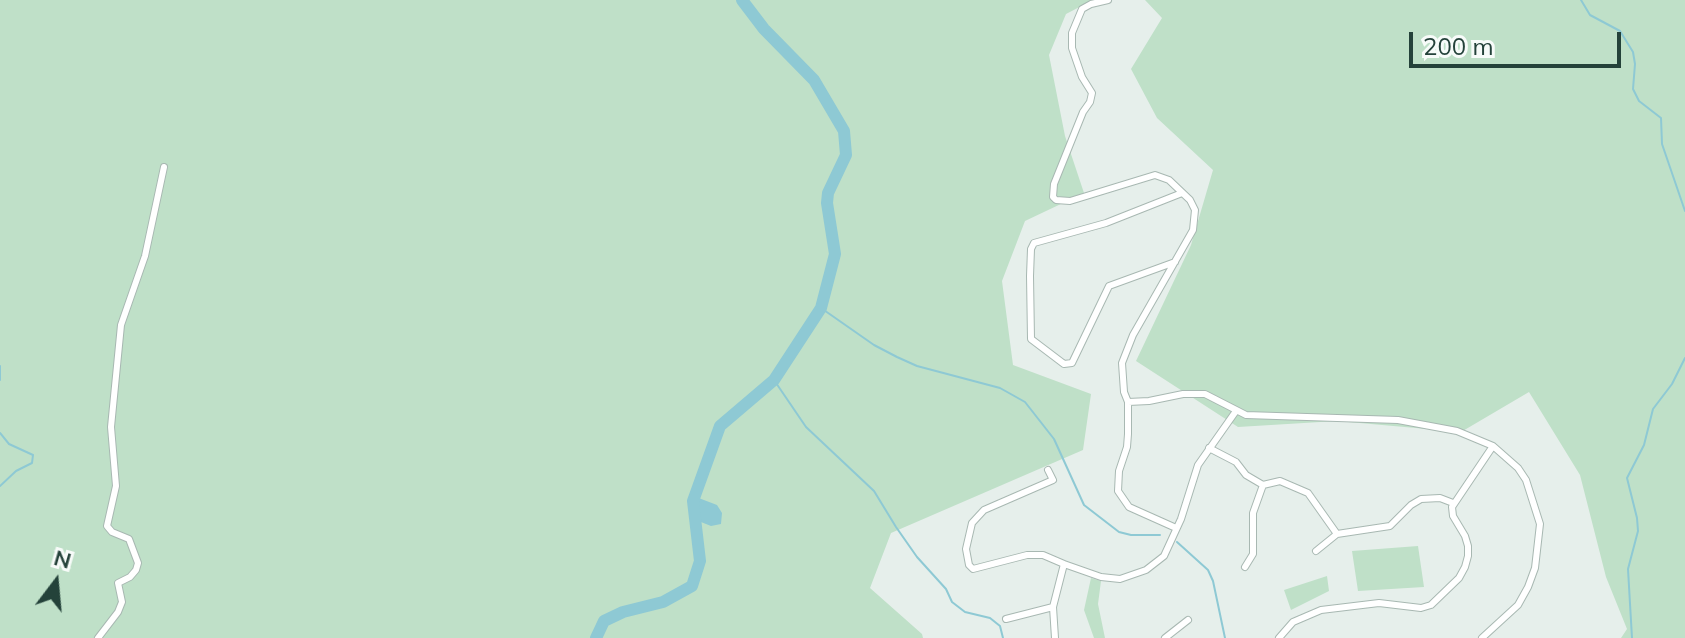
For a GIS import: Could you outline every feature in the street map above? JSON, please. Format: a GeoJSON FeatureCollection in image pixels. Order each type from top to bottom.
{"type":"FeatureCollection","features":[{"type":"Feature","properties":{"kind":"street"},"geometry":{"type":"LineString","coordinates":[[1108,0],[1082,9],[1072,33],[1075,56],[1082,77],[1092,93],[1054,184],[1053,197],[1070,201],[1151,175],[1164,177],[1193,205],[1196,214],[1193,230],[1125,351],[1121,373],[1128,402],[1127,447],[1117,485],[1120,497],[1139,513],[1176,528]]}},
{"type":"Feature","properties":{"kind":"street"},"geometry":{"type":"LineString","coordinates":[[98,638],[122,602],[118,583],[130,577],[138,563],[129,539],[112,532],[107,523],[116,486],[111,427],[121,325],[145,256],[164,167]]}},
{"type":"Feature","properties":{"kind":"street"},"geometry":{"type":"LineString","coordinates":[[1175,262],[1109,286],[1072,363],[1064,364],[1031,339],[1030,276],[1034,243],[1106,223],[1182,193]]}},
{"type":"Feature","properties":{"kind":"street"},"geometry":{"type":"LineString","coordinates":[[1128,402],[1195,393],[1216,398],[1236,411],[1258,416],[1398,420],[1457,431],[1493,446],[1518,468],[1526,480],[1540,524],[1535,568],[1528,587],[1518,605],[1482,638]]}},
{"type":"Feature","properties":{"kind":"street"},"geometry":{"type":"LineString","coordinates":[[1048,470],[1053,480],[984,510],[972,523],[966,549],[969,565],[973,569],[1027,555],[1043,555],[1101,577],[1120,579],[1131,576],[1146,570],[1164,556],[1198,465],[1236,411]]}},
{"type":"Feature","properties":{"kind":"street"},"geometry":{"type":"LineString","coordinates":[[1279,638],[1293,622],[1321,610],[1379,603],[1421,608],[1431,605],[1459,578],[1468,556],[1465,536],[1452,514],[1453,503],[1493,446]]}},
{"type":"Feature","properties":{"kind":"street"},"geometry":{"type":"LineString","coordinates":[[1209,448],[1236,462],[1246,475],[1263,485],[1280,481],[1308,493],[1337,534]]}},
{"type":"Feature","properties":{"kind":"street"},"geometry":{"type":"LineString","coordinates":[[1245,567],[1253,554],[1253,513],[1263,485]]}},
{"type":"Feature","properties":{"kind":"street"},"geometry":{"type":"LineString","coordinates":[[1316,551],[1337,534],[1390,526],[1421,499],[1440,498],[1453,503]]}},
{"type":"Feature","properties":{"kind":"street"},"geometry":{"type":"LineString","coordinates":[[1055,638],[1053,607],[1064,564]]}},
{"type":"Feature","properties":{"kind":"street"},"geometry":{"type":"LineString","coordinates":[[1006,619],[1053,607]]}},
{"type":"Feature","properties":{"kind":"street"},"geometry":{"type":"LineString","coordinates":[[1165,638],[1188,620]]}},
{"type":"Feature","properties":{"kind":"green space"},"geometry":{"type":"Polygon","coordinates":[[[0,0],[1093,0],[1066,14],[1049,55],[1065,136],[1084,193],[1025,221],[1002,281],[1013,365],[1091,394],[1083,450],[891,533],[870,588],[923,638],[0,638],[0,0]]]}},
{"type":"Feature","properties":{"kind":"green space"},"geometry":{"type":"Polygon","coordinates":[[[1145,0],[1685,0],[1685,638],[1621,638],[1627,629],[1606,577],[1580,475],[1529,392],[1461,432],[1337,421],[1238,427],[1136,361],[1191,245],[1213,170],[1157,118],[1131,69],[1162,18],[1145,0]]]}},
{"type":"Feature","properties":{"kind":"green space"},"geometry":{"type":"Polygon","coordinates":[[[1418,546],[1424,587],[1358,591],[1352,551],[1418,546]]]}},
{"type":"Feature","properties":{"kind":"green space"},"geometry":{"type":"Polygon","coordinates":[[[1327,576],[1329,591],[1291,610],[1284,590],[1327,576]]]}},
{"type":"Feature","properties":{"kind":"green space"},"geometry":{"type":"Polygon","coordinates":[[[1091,578],[1101,581],[1098,604],[1105,638],[1094,638],[1084,610],[1091,578]]]}},
{"type":"Feature","properties":{"kind":"water"},"geometry":{"type":"Polygon","coordinates":[[[696,497],[717,505],[722,513],[721,524],[711,526],[701,522],[690,508],[690,498],[696,497]]]}},
{"type":"Feature","properties":{"kind":"waterway"},"geometry":{"type":"LineString","coordinates":[[596,638],[604,621],[623,612],[663,602],[692,586],[700,561],[693,501],[720,426],[774,380],[821,308],[835,254],[827,203],[828,193],[846,155],[844,131],[814,80],[764,29],[742,0]]}},
{"type":"Feature","properties":{"kind":"waterway"},"geometry":{"type":"LineString","coordinates":[[1581,0],[1590,15],[1620,31],[1633,52],[1633,89],[1639,101],[1661,118],[1662,144],[1685,211]]}},
{"type":"Feature","properties":{"kind":"waterway"},"geometry":{"type":"LineString","coordinates":[[821,308],[897,357],[917,366],[1000,388],[1025,402],[1054,439],[1084,505],[1119,532],[1160,535]]}},
{"type":"Feature","properties":{"kind":"waterway"},"geometry":{"type":"LineString","coordinates":[[1632,638],[1628,569],[1638,531],[1627,478],[1644,445],[1653,409],[1672,384],[1685,358]]}},
{"type":"Feature","properties":{"kind":"waterway"},"geometry":{"type":"LineString","coordinates":[[0,366],[0,380]]}},
{"type":"Feature","properties":{"kind":"waterway"},"geometry":{"type":"LineString","coordinates":[[774,380],[806,427],[874,491],[917,557],[946,589],[952,602],[965,612],[990,618],[1000,626],[1003,638]]}},
{"type":"Feature","properties":{"kind":"waterway"},"geometry":{"type":"LineString","coordinates":[[0,433],[9,444],[33,455],[32,463],[16,471],[0,486]]}},
{"type":"Feature","properties":{"kind":"waterway"},"geometry":{"type":"LineString","coordinates":[[1177,542],[1208,570],[1225,638]]}}]}
